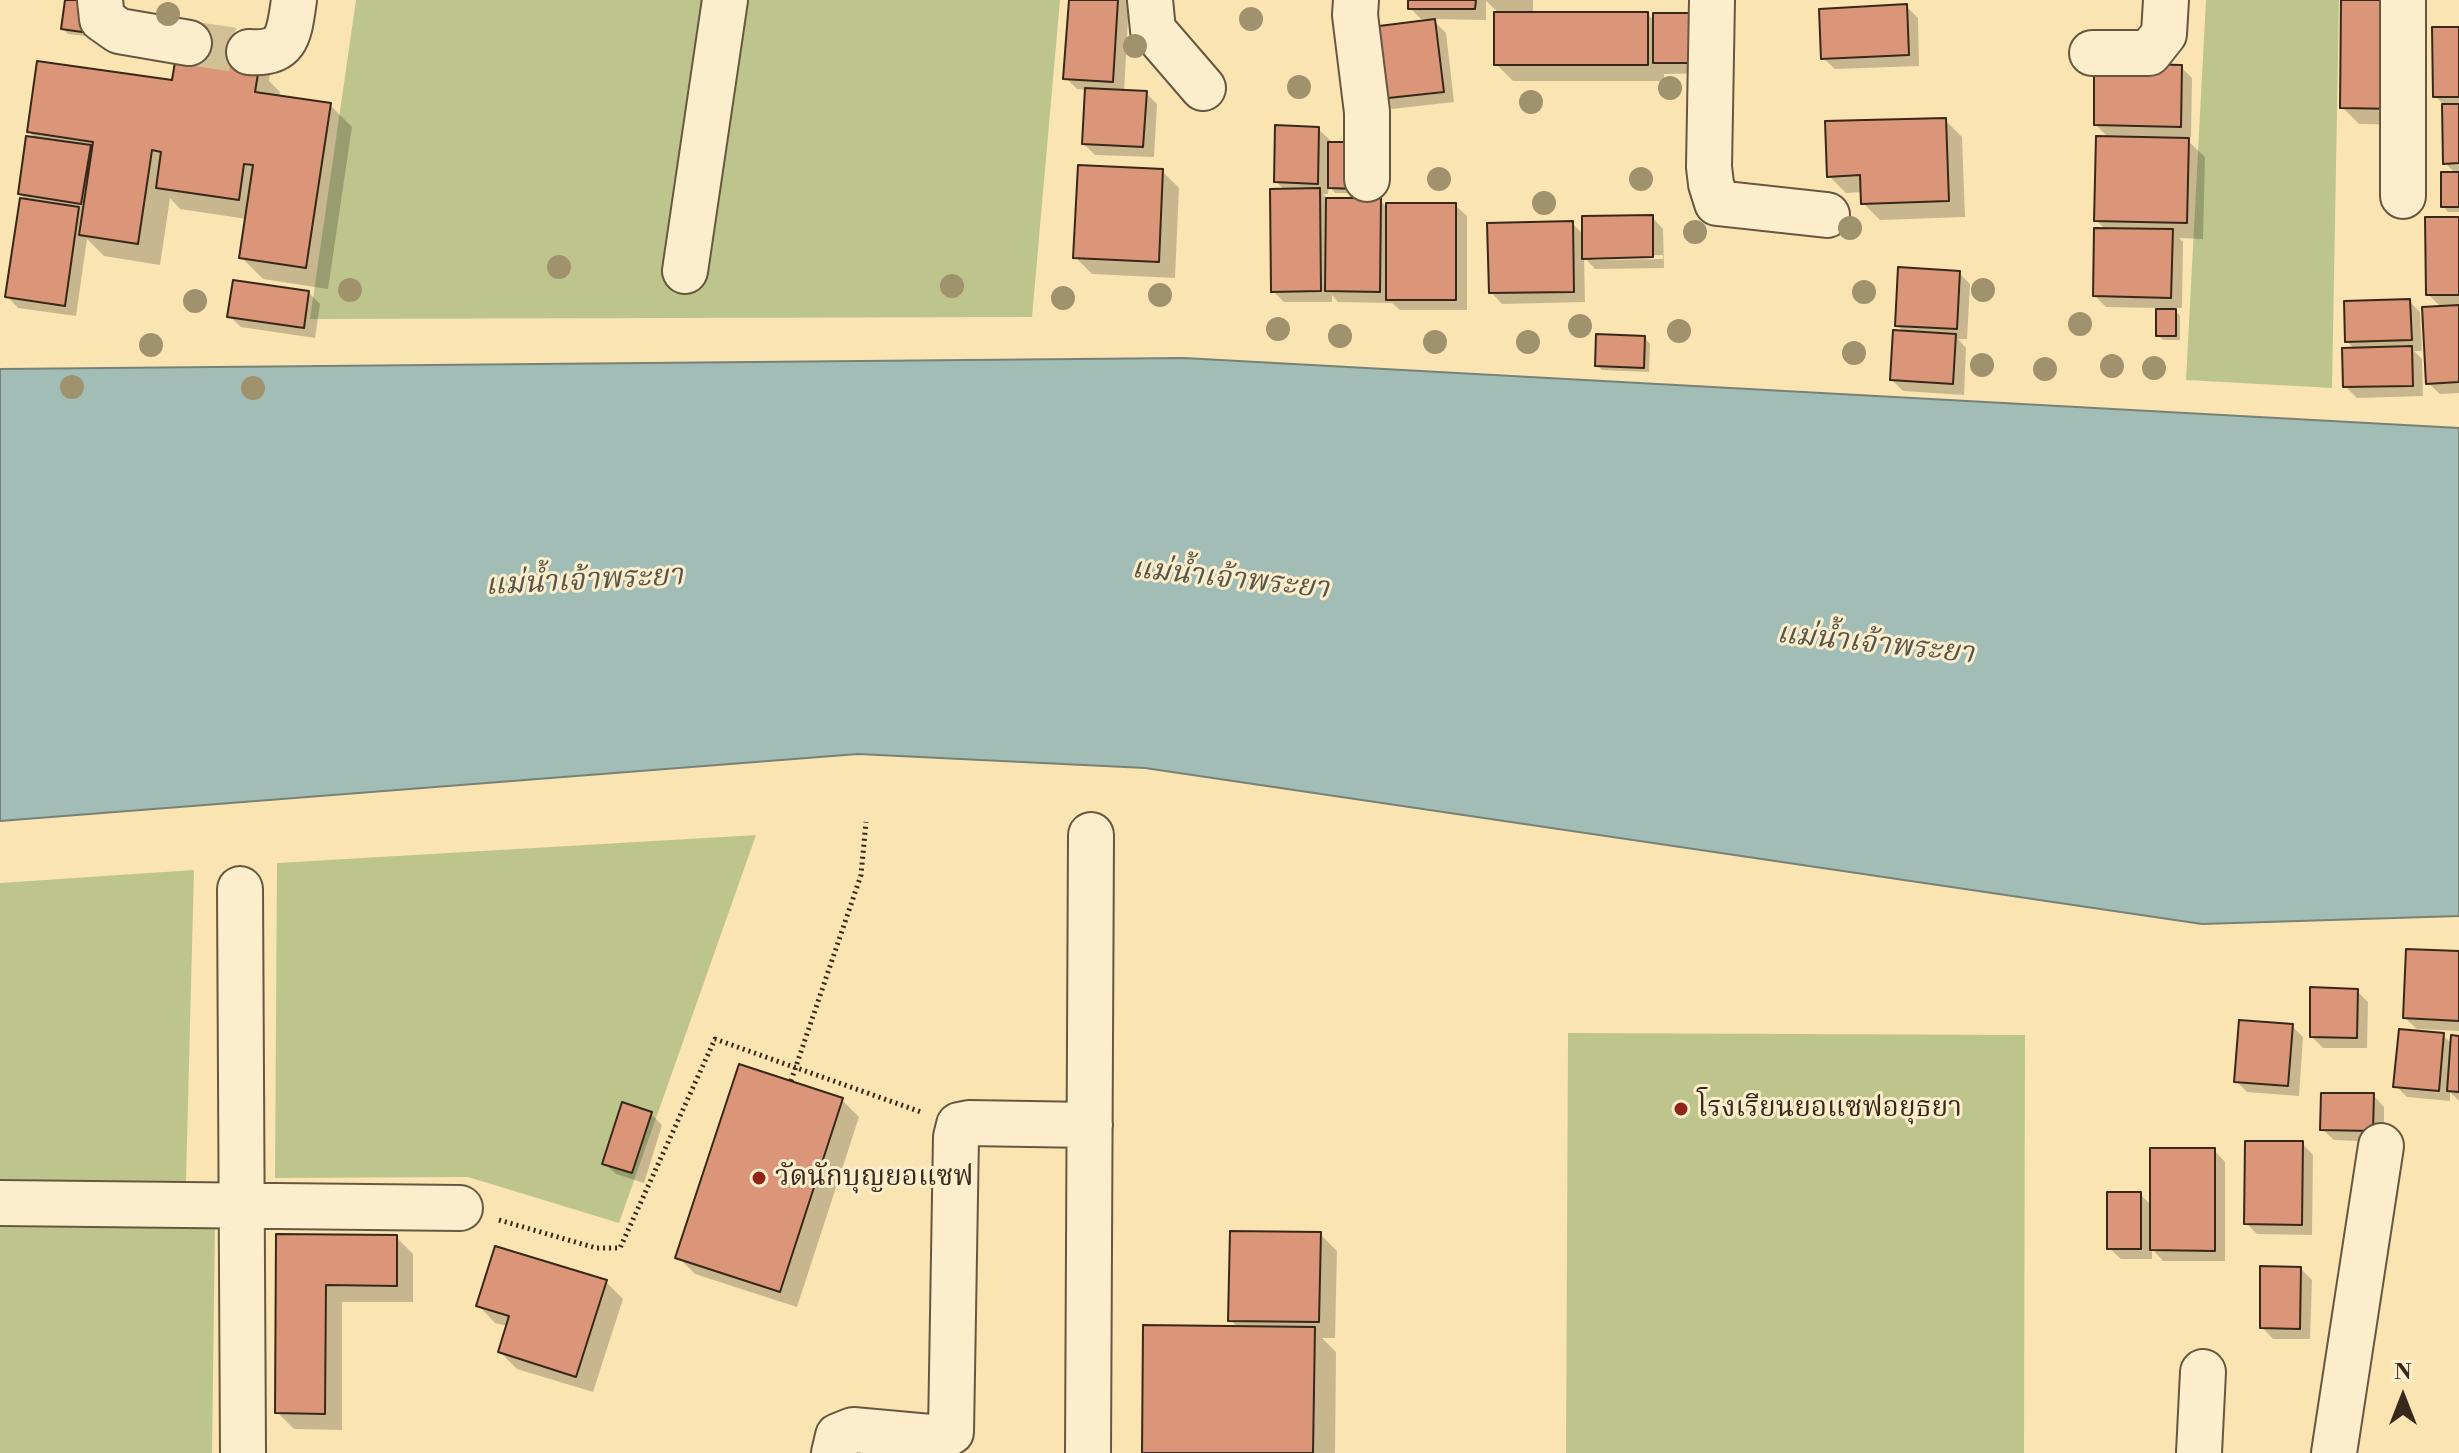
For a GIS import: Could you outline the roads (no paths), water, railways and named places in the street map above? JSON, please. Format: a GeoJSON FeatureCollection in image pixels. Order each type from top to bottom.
{"type":"FeatureCollection","features":[{"type":"Feature","properties":{"kind":"street"},"geometry":{"type":"LineString","coordinates":[[100,0],[102,19],[119,31],[189,43]]}},
{"type":"Feature","properties":{"kind":"street"},"geometry":{"type":"LineString","coordinates":[[249,52],[264,53],[279,48],[289,33],[294,0]]}},
{"type":"Feature","properties":{"kind":"street"},"geometry":{"type":"LineString","coordinates":[[685,271],[725,0]]}},
{"type":"Feature","properties":{"kind":"street"},"geometry":{"type":"LineString","coordinates":[[1150,0],[1153,30],[1203,88]]}},
{"type":"Feature","properties":{"kind":"street"},"geometry":{"type":"LineString","coordinates":[[1356,0],[1355,15],[1367,112],[1367,179]]}},
{"type":"Feature","properties":{"kind":"street"},"geometry":{"type":"LineString","coordinates":[[1712,0],[1709,167],[1717,203],[1827,215]]}},
{"type":"Feature","properties":{"kind":"street"},"geometry":{"type":"LineString","coordinates":[[2092,53],[2149,53],[2164,34],[2166,0]]}},
{"type":"Feature","properties":{"kind":"street"},"geometry":{"type":"LineString","coordinates":[[2403,0],[2403,196]]}},
{"type":"Feature","properties":{"kind":"street"},"geometry":{"type":"LineString","coordinates":[[1088,1453],[1091,835]]}},
{"type":"Feature","properties":{"kind":"street"},"geometry":{"type":"LineString","coordinates":[[240,889],[243,1453]]}},
{"type":"Feature","properties":{"kind":"street"},"geometry":{"type":"LineString","coordinates":[[834,1453],[838,1436],[853,1430],[941,1438],[951,1432],[956,1137],[959,1125],[1090,1125]]}},
{"type":"Feature","properties":{"kind":"street"},"geometry":{"type":"LineString","coordinates":[[2334,1453],[2381,1146]]}},
{"type":"Feature","properties":{"kind":"street"},"geometry":{"type":"LineString","coordinates":[[0,1203],[460,1208]]}},
{"type":"Feature","properties":{"kind":"street"},"geometry":{"type":"LineString","coordinates":[[2199,1453],[2203,1372]]}},
{"type":"Feature","properties":{"kind":"water","name":"แม่น้ำเจ้าพระยา"},"geometry":{"type":"Polygon","coordinates":[[[1184,358],[2459,428],[2459,916],[2202,924],[1145,768],[858,754],[0,821],[0,369],[1184,358]]]}},
{"type":"Feature","properties":{"kind":"tunnel"},"geometry":{"type":"LineString","coordinates":[[189,43],[249,52]]}},
{"type":"Feature","properties":{"kind":"place","name":"โรงเรียนยอแซฟอยุธยา"},"geometry":{"type":"Point","coordinates":[1681,1109]}},
{"type":"Feature","properties":{"kind":"place","name":"วัดนักบุญยอแซฟ"},"geometry":{"type":"Point","coordinates":[759,1178]}}]}
